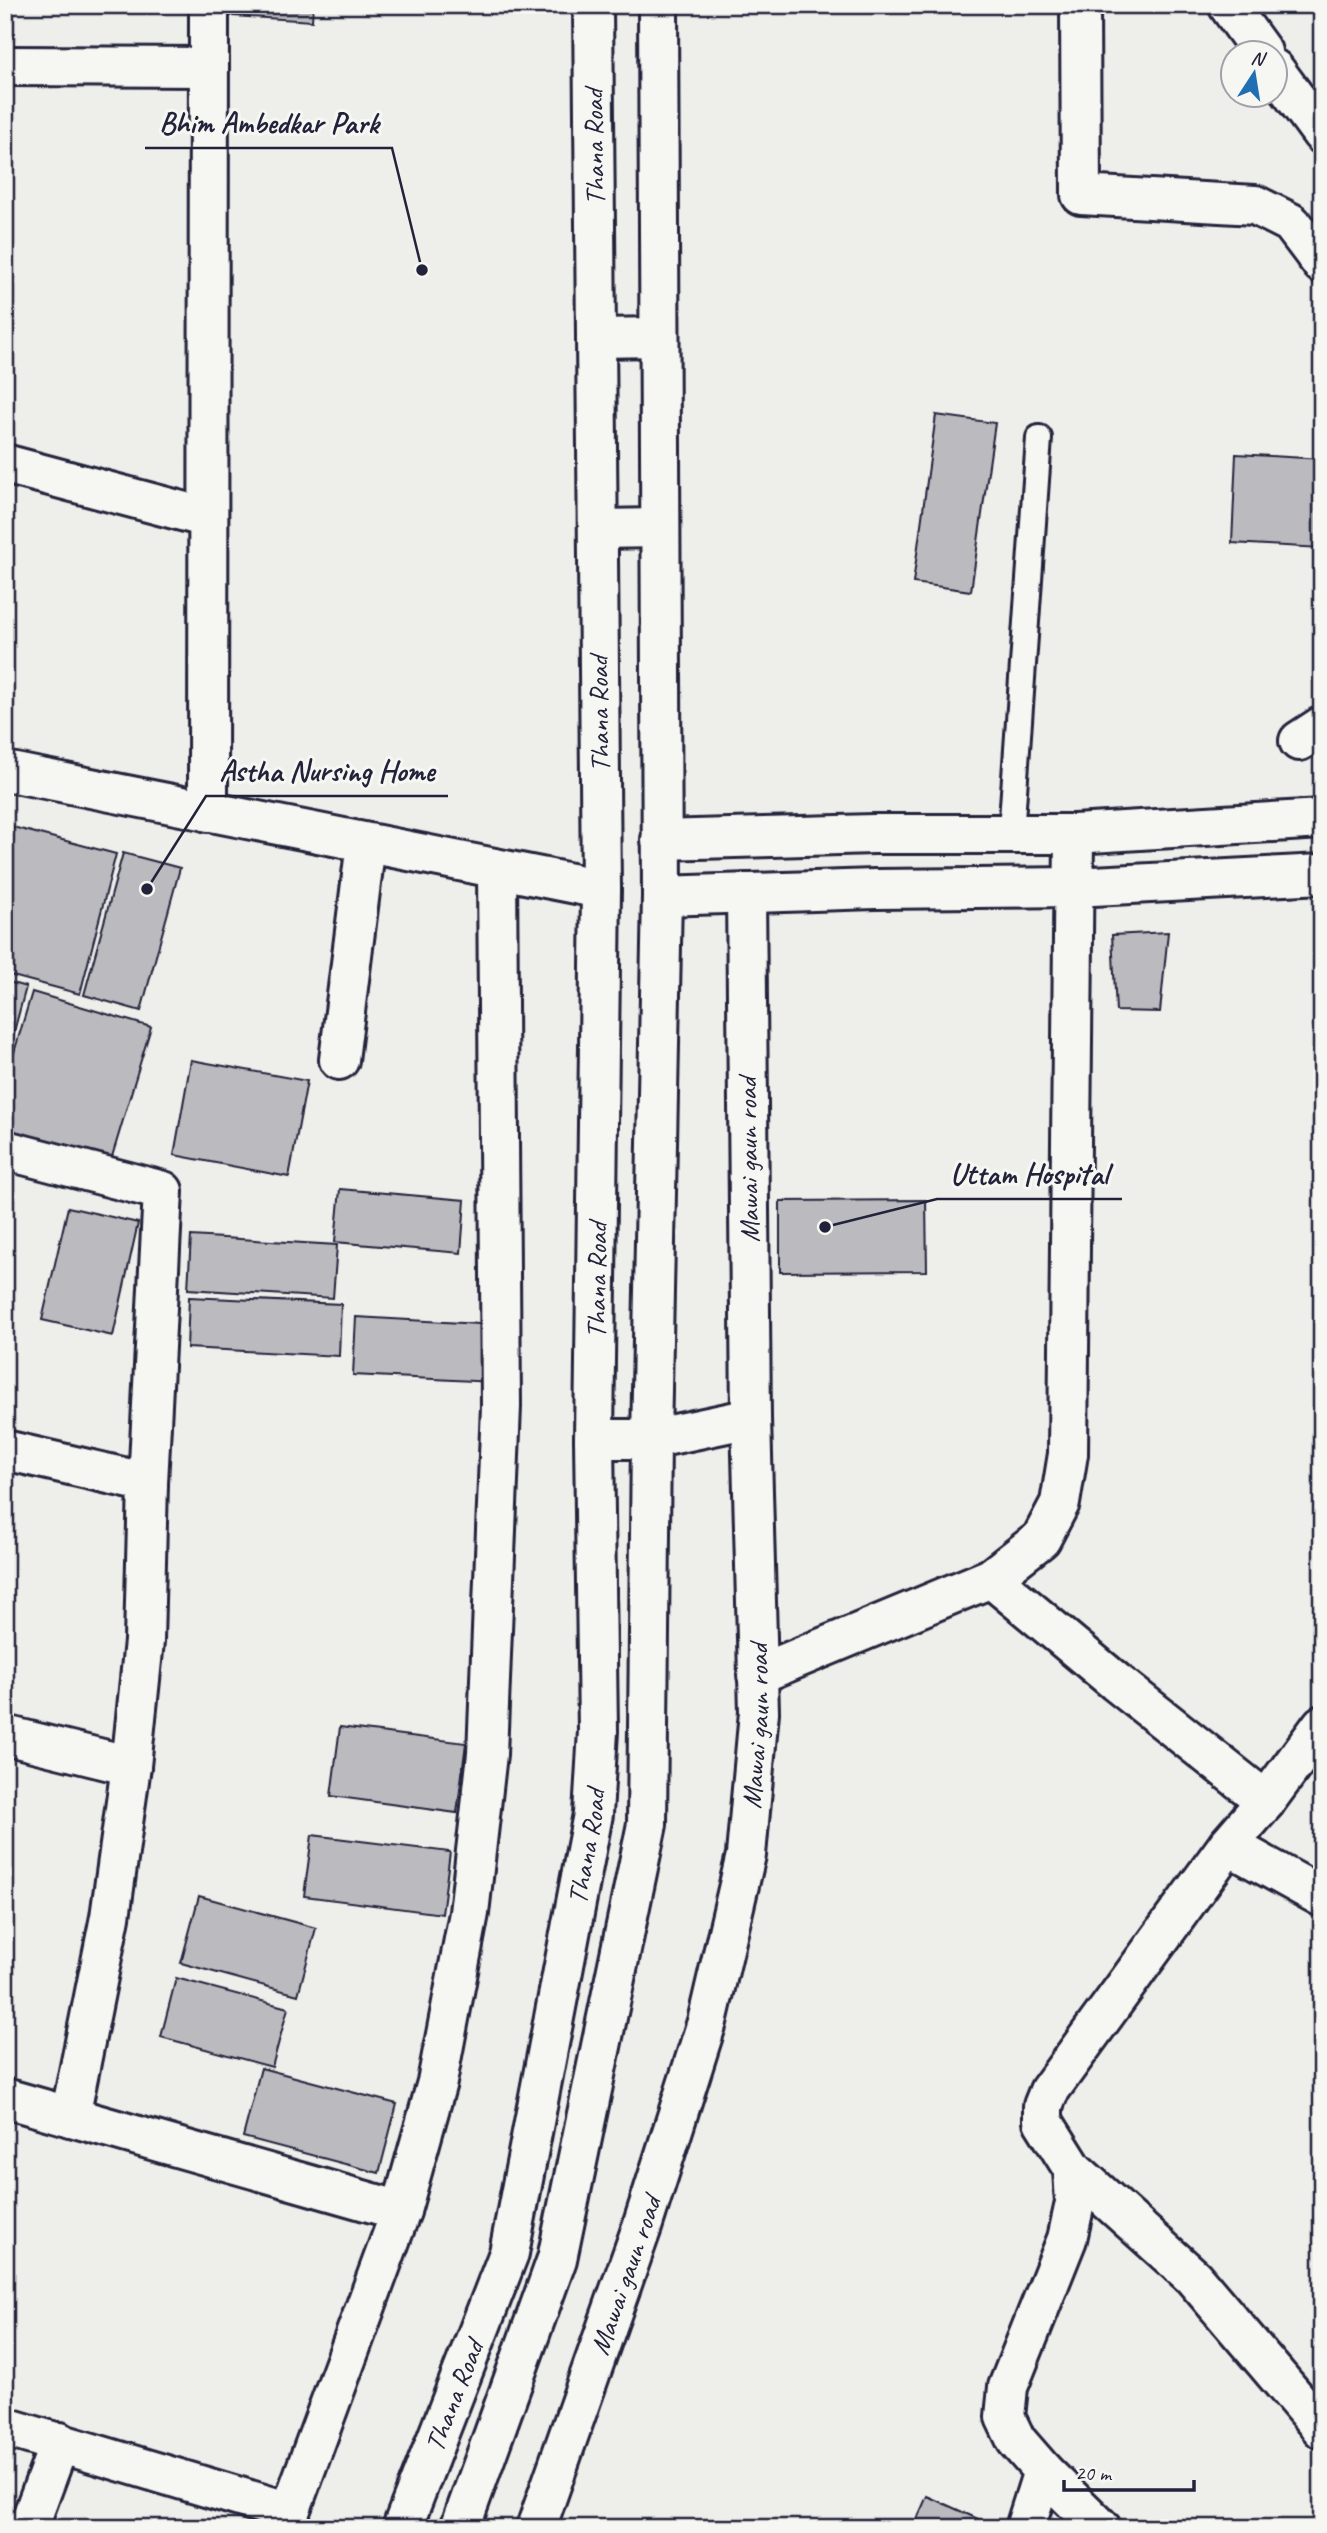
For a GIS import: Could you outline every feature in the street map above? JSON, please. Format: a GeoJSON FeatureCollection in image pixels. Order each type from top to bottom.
{"type":"FeatureCollection","features":[{"type":"Feature","properties":{"kind":"street"},"geometry":{"type":"LineString","coordinates":[[208,812],[209,5]]}},
{"type":"Feature","properties":{"kind":"street","name":"Thana Road"},"geometry":{"type":"LineString","coordinates":[[402,2528],[509,2253],[593,1814],[598,1731],[594,1438],[601,889],[593,5]]}},
{"type":"Feature","properties":{"kind":"street","name":"Thana Road"},"geometry":{"type":"LineString","coordinates":[[460,2528],[557,2259],[647,1824],[650,1440],[662,896],[657,5]]}},
{"type":"Feature","properties":{"kind":"street"},"geometry":{"type":"LineString","coordinates":[[1080,5],[1081,195],[1255,205],[1291,223],[1322,264]]}},
{"type":"Feature","properties":{"kind":"street"},"geometry":{"type":"LineString","coordinates":[[1228,5],[1252,38]]}},
{"type":"Feature","properties":{"kind":"street"},"geometry":{"type":"LineString","coordinates":[[5,66],[209,67]]}},
{"type":"Feature","properties":{"kind":"street"},"geometry":{"type":"LineString","coordinates":[[1288,87],[1322,134]]}},
{"type":"Feature","properties":{"kind":"street"},"geometry":{"type":"LineString","coordinates":[[596,338],[659,337]]}},
{"type":"Feature","properties":{"kind":"street"},"geometry":{"type":"LineString","coordinates":[[5,464],[208,518]]}},
{"type":"Feature","properties":{"kind":"street"},"geometry":{"type":"LineString","coordinates":[[598,529],[660,528]]}},
{"type":"Feature","properties":{"kind":"street"},"geometry":{"type":"LineString","coordinates":[[5,771],[601,889]]}},
{"type":"Feature","properties":{"kind":"street"},"geometry":{"type":"LineString","coordinates":[[662,840],[874,834],[1074,834],[1322,819]]}},
{"type":"Feature","properties":{"kind":"street"},"geometry":{"type":"LineString","coordinates":[[757,1675],[991,1578],[1041,1539],[1060,1503],[1068,1454],[1074,834]]}},
{"type":"Feature","properties":{"kind":"street"},"geometry":{"type":"LineString","coordinates":[[339,1060],[366,843]]}},
{"type":"Feature","properties":{"kind":"street"},"geometry":{"type":"LineString","coordinates":[[5,2427],[60,2442],[287,2520],[401,2211],[437,2082],[457,1978],[469,1913],[488,1754],[501,1405],[497,869]]}},
{"type":"Feature","properties":{"kind":"street"},"geometry":{"type":"LineString","coordinates":[[662,896],[1074,887],[1322,874]]}},
{"type":"Feature","properties":{"kind":"street","name":"Mawai gaun road"},"geometry":{"type":"LineString","coordinates":[[536,2528],[642,2227],[708,2022],[746,1855],[759,1713],[751,1418],[746,893]]}},
{"type":"Feature","properties":{"kind":"street"},"geometry":{"type":"LineString","coordinates":[[5,1150],[163,1191],[148,1483],[144,1642],[131,1766],[110,1917],[70,2117]]}},
{"type":"Feature","properties":{"kind":"street"},"geometry":{"type":"LineString","coordinates":[[594,1438],[650,1440],[751,1418]]}},
{"type":"Feature","properties":{"kind":"street"},"geometry":{"type":"LineString","coordinates":[[5,1450],[148,1483]]}},
{"type":"Feature","properties":{"kind":"street"},"geometry":{"type":"LineString","coordinates":[[991,1578],[1266,1801]]}},
{"type":"Feature","properties":{"kind":"street"},"geometry":{"type":"LineString","coordinates":[[1322,1726],[1266,1801],[1228,1845],[1049,2091],[1043,2106],[1043,2121],[1073,2169],[1193,2277],[1322,2429]]}},
{"type":"Feature","properties":{"kind":"street"},"geometry":{"type":"LineString","coordinates":[[5,1735],[131,1766]]}},
{"type":"Feature","properties":{"kind":"street"},"geometry":{"type":"LineString","coordinates":[[1228,1845],[1322,1896]]}},
{"type":"Feature","properties":{"kind":"street"},"geometry":{"type":"LineString","coordinates":[[5,2098],[401,2211]]}},
{"type":"Feature","properties":{"kind":"street"},"geometry":{"type":"LineString","coordinates":[[1073,2169],[1075,2203],[1067,2239],[1008,2387],[1005,2417],[1016,2440],[1043,2471],[1101,2528]]}},
{"type":"Feature","properties":{"kind":"street"},"geometry":{"type":"LineString","coordinates":[[28,2528],[60,2442]]}},
{"type":"Feature","properties":{"kind":"street"},"geometry":{"type":"LineString","coordinates":[[1025,2528],[1043,2471]]}},
{"type":"Feature","properties":{"kind":"lane"},"geometry":{"type":"LineString","coordinates":[[1011,834],[1039,438]]}},
{"type":"Feature","properties":{"kind":"building"},"geometry":{"type":"Polygon","coordinates":[[[234,5],[313,5],[312,21],[233,16],[234,5]]]}},
{"type":"Feature","properties":{"kind":"building"},"geometry":{"type":"Polygon","coordinates":[[[936,415],[995,423],[971,591],[913,583],[936,415]]]}},
{"type":"Feature","properties":{"kind":"building"},"geometry":{"type":"Polygon","coordinates":[[[1236,454],[1322,459],[1322,548],[1232,543],[1236,454]]]}},
{"type":"Feature","properties":{"kind":"building"},"geometry":{"type":"Polygon","coordinates":[[[5,825],[116,854],[80,994],[5,974],[5,825]]]}},
{"type":"Feature","properties":{"kind":"building"},"geometry":{"type":"Polygon","coordinates":[[[123,853],[180,868],[141,1011],[84,995],[123,853]]]}},
{"type":"Feature","properties":{"kind":"building"},"geometry":{"type":"Polygon","coordinates":[[[1168,932],[1160,1012],[1116,1011],[1112,935],[1168,932]]]}},
{"type":"Feature","properties":{"kind":"building"},"geometry":{"type":"Polygon","coordinates":[[[5,981],[26,987],[5,1065],[5,981]]]}},
{"type":"Feature","properties":{"kind":"building"},"geometry":{"type":"Polygon","coordinates":[[[32,992],[151,1027],[111,1160],[5,1129],[5,1083],[32,992]]]}},
{"type":"Feature","properties":{"kind":"building"},"geometry":{"type":"Polygon","coordinates":[[[191,1060],[307,1081],[289,1177],[174,1155],[191,1060]]]}},
{"type":"Feature","properties":{"kind":"building"},"geometry":{"type":"Polygon","coordinates":[[[340,1189],[465,1200],[461,1253],[335,1242],[340,1189]]]}},
{"type":"Feature","properties":{"kind":"building"},"geometry":{"type":"Polygon","coordinates":[[[926,1200],[927,1271],[780,1272],[780,1201],[926,1200]]]}},
{"type":"Feature","properties":{"kind":"building"},"geometry":{"type":"Polygon","coordinates":[[[68,1207],[138,1223],[113,1336],[42,1320],[68,1207]]]}},
{"type":"Feature","properties":{"kind":"building"},"geometry":{"type":"Polygon","coordinates":[[[191,1236],[337,1245],[333,1298],[188,1289],[191,1236]]]}},
{"type":"Feature","properties":{"kind":"building"},"geometry":{"type":"Polygon","coordinates":[[[189,1297],[341,1304],[339,1356],[187,1348],[189,1297]]]}},
{"type":"Feature","properties":{"kind":"building"},"geometry":{"type":"Polygon","coordinates":[[[356,1317],[497,1325],[494,1382],[353,1375],[356,1317]]]}},
{"type":"Feature","properties":{"kind":"building"},"geometry":{"type":"Polygon","coordinates":[[[340,1727],[466,1743],[457,1813],[331,1796],[340,1727]]]}},
{"type":"Feature","properties":{"kind":"building"},"geometry":{"type":"Polygon","coordinates":[[[312,1835],[450,1852],[442,1914],[304,1896],[312,1835]]]}},
{"type":"Feature","properties":{"kind":"building"},"geometry":{"type":"Polygon","coordinates":[[[199,1896],[316,1928],[298,1995],[181,1963],[199,1896]]]}},
{"type":"Feature","properties":{"kind":"building"},"geometry":{"type":"Polygon","coordinates":[[[176,1978],[288,2008],[272,2067],[161,2037],[176,1978]]]}},
{"type":"Feature","properties":{"kind":"building"},"geometry":{"type":"Polygon","coordinates":[[[261,2068],[397,2104],[379,2173],[243,2137],[261,2068]]]}},
{"type":"Feature","properties":{"kind":"building"},"geometry":{"type":"Polygon","coordinates":[[[927,2496],[998,2528],[913,2528],[927,2496]]]}},
{"type":"Feature","properties":{"kind":"place","name":"Bhim Ambedkar Park"},"geometry":{"type":"Point","coordinates":[422,270]}},
{"type":"Feature","properties":{"kind":"place","name":"Astha Nursing Home"},"geometry":{"type":"Point","coordinates":[147,889]}},
{"type":"Feature","properties":{"kind":"place","name":"Uttam Hospital"},"geometry":{"type":"Point","coordinates":[825,1227]}}]}
